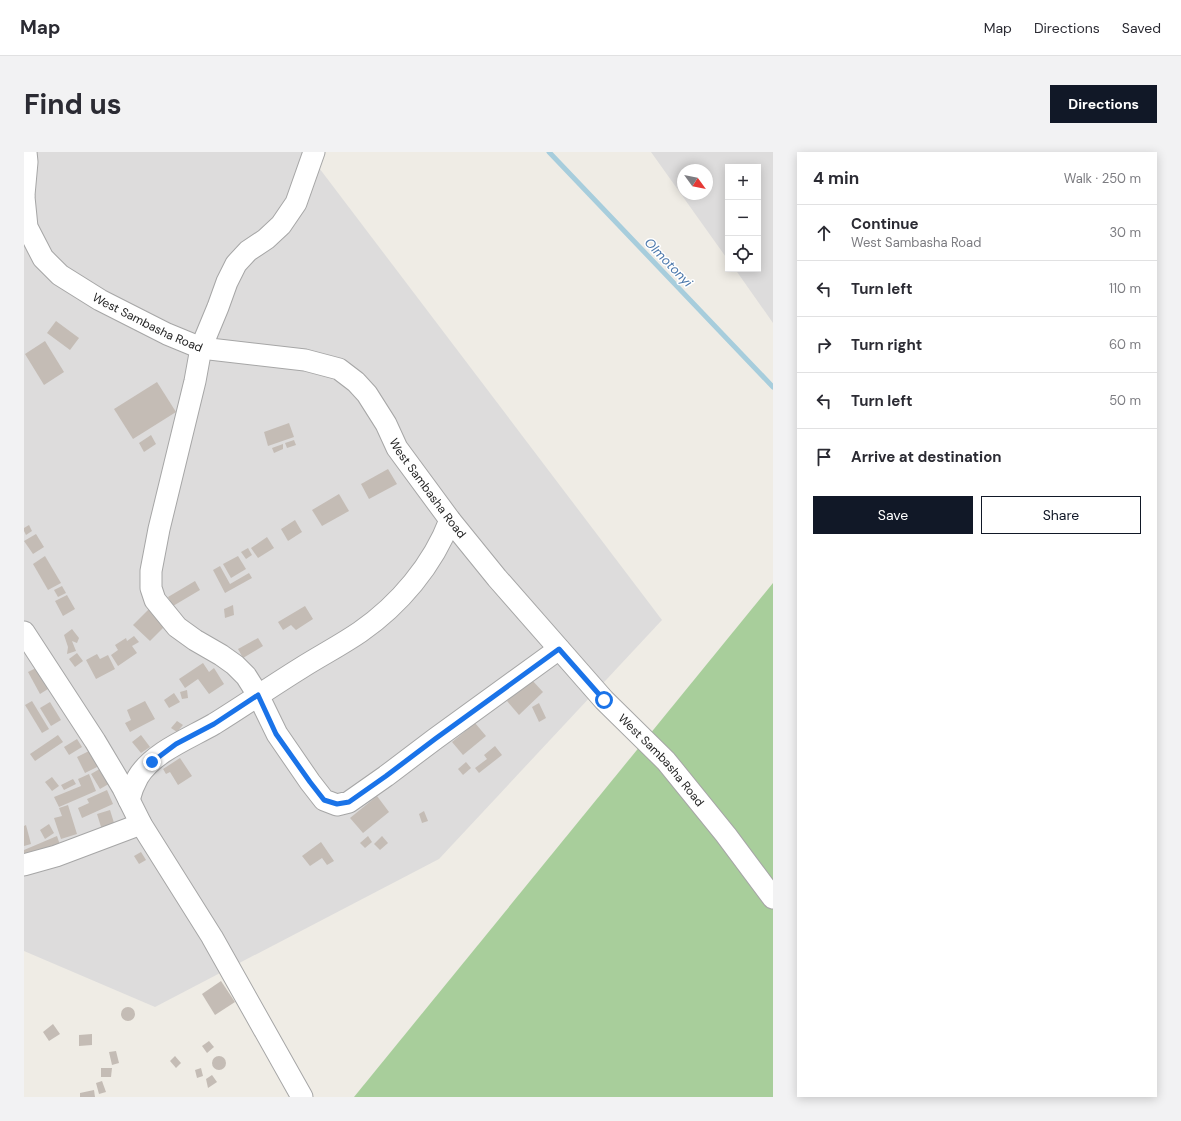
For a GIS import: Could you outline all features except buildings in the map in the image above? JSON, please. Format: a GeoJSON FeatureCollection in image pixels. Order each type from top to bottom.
{"type":"FeatureCollection","features":[{"type":"Feature","properties":{"kind":"street","name":"West Sambasha Road"},"geometry":{"type":"LineString","coordinates":[[26,152],[27,162],[24,196],[27,227],[43,258],[60,275],[100,300],[167,334],[201,348],[305,360],[339,369],[356,382],[367,394],[386,424],[397,448],[450,520],[497,578],[604,700],[666,762],[726,835],[773,898]]}},
{"type":"Feature","properties":{"kind":"street"},"geometry":{"type":"LineString","coordinates":[[314,152],[296,202],[281,225],[266,239],[248,251],[236,264],[227,282],[201,348],[195,381],[159,529],[151,571],[151,588],[155,600],[177,627],[235,665],[246,676],[258,695],[276,734],[310,782],[324,800],[337,804],[349,802],[380,781],[559,649]]}},
{"type":"Feature","properties":{"kind":"street"},"geometry":{"type":"LineString","coordinates":[[129,800],[139,776],[152,762],[176,744],[214,724],[359,632],[384,614],[401,598],[421,572],[443,539],[450,520]]}},
{"type":"Feature","properties":{"kind":"street"},"geometry":{"type":"LineString","coordinates":[[24,632],[95,741],[141,824],[212,937],[301,1096]]}},
{"type":"Feature","properties":{"kind":"street"},"geometry":{"type":"LineString","coordinates":[[24,866],[56,856],[141,824]]}},
{"type":"Feature","properties":{"kind":"shaded area"},"geometry":{"type":"Polygon","coordinates":[[[24,152],[307,152],[662,620],[439,859],[155,1007],[24,951],[24,152]]]}},
{"type":"Feature","properties":{"kind":"shaded area"},"geometry":{"type":"Polygon","coordinates":[[[651,152],[773,152],[773,323],[737,272],[761,272],[761,164],[725,164],[725,256],[685,200],[713,200],[713,164],[677,164],[677,188],[651,152]]]}},
{"type":"Feature","properties":{"kind":"green space"},"geometry":{"type":"Polygon","coordinates":[[[773,583],[773,1097],[354,1097],[773,583]]]}},
{"type":"Feature","properties":{"kind":"waterway","name":"Olmotonyi"},"geometry":{"type":"LineString","coordinates":[[549,152],[773,387]]}},
{"type":"Feature","properties":{"kind":"route"},"geometry":{"type":"LineString","coordinates":[[152,762],[176,744],[214,724],[258,695],[276,734],[310,782],[324,800],[337,804],[349,802],[559,649],[604,700]]}}]}
